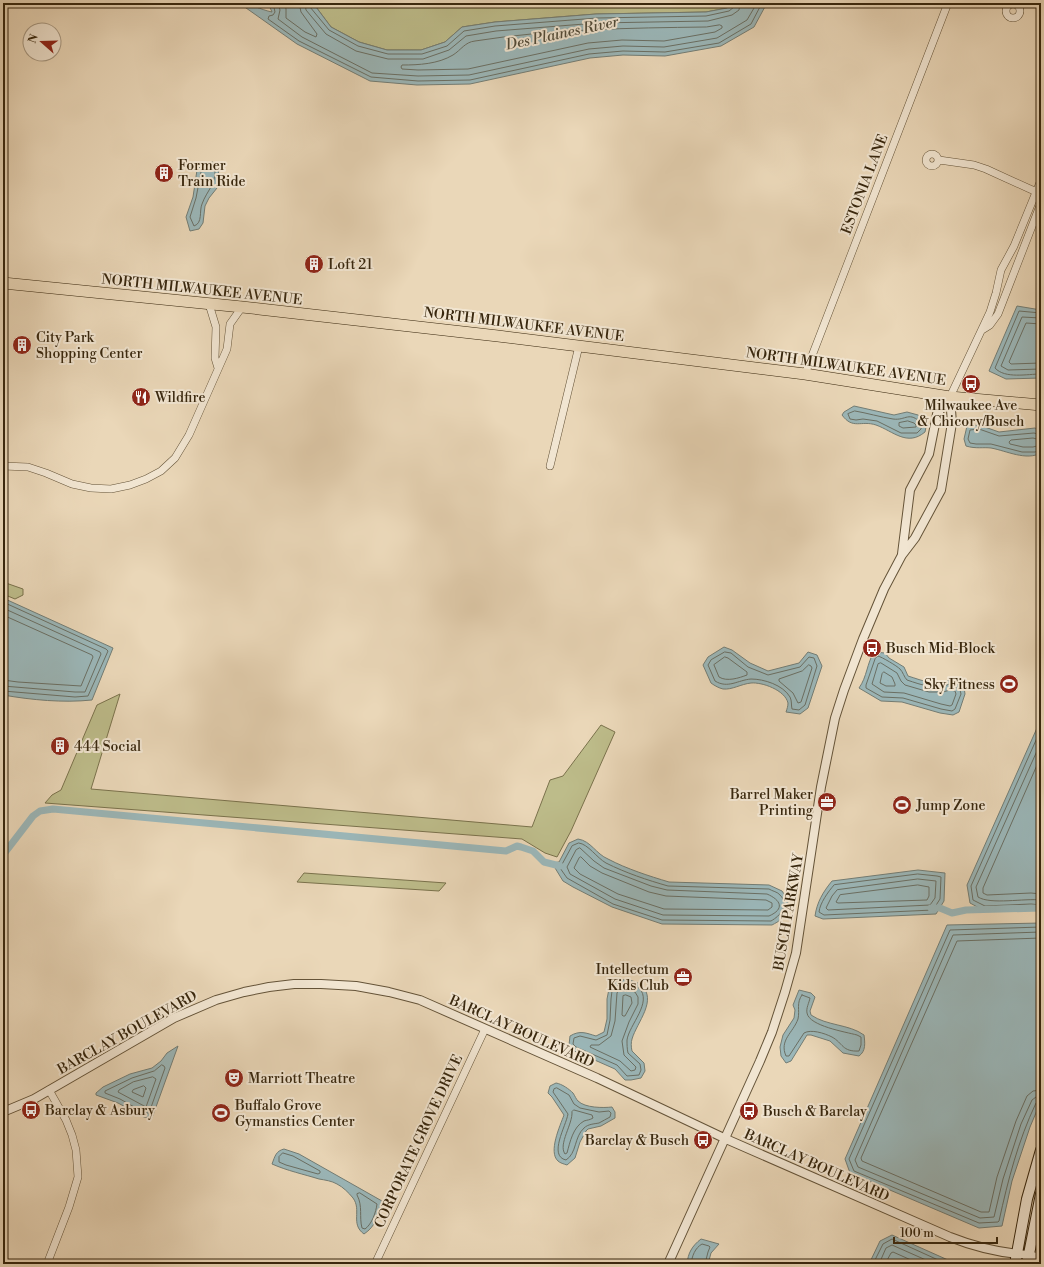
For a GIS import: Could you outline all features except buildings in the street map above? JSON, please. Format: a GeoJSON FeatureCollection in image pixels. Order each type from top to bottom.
{"type":"FeatureCollection","features":[{"type":"Feature","properties":{"kind":"main road","name":"NORTH MILWAUKEE AVENUE"},"geometry":{"type":"LineString","coordinates":[[3,283],[209,304],[579,346],[805,374],[950,397],[1041,406]]}},
{"type":"Feature","properties":{"kind":"main road"},"geometry":{"type":"LineString","coordinates":[[1015,1259],[1027,1199],[1041,1150]]}},
{"type":"Feature","properties":{"kind":"main road"},"geometry":{"type":"LineString","coordinates":[[1027,1260],[1041,1194]]}},
{"type":"Feature","properties":{"kind":"street","name":"ESTONIA LANE"},"geometry":{"type":"LineString","coordinates":[[805,374],[948,3]]}},
{"type":"Feature","properties":{"kind":"street"},"geometry":{"type":"LineString","coordinates":[[939,160],[974,165],[1039,193]]}},
{"type":"Feature","properties":{"kind":"street"},"geometry":{"type":"LineString","coordinates":[[950,397],[990,312],[1001,270],[1039,193],[1041,180]]}},
{"type":"Feature","properties":{"kind":"street"},"geometry":{"type":"LineString","coordinates":[[980,332],[990,325],[998,314],[1041,203]]}},
{"type":"Feature","properties":{"kind":"street"},"geometry":{"type":"LineString","coordinates":[[998,281],[1010,286]]}},
{"type":"Feature","properties":{"kind":"street"},"geometry":{"type":"LineString","coordinates":[[209,304],[216,327],[215,358],[218,368]]}},
{"type":"Feature","properties":{"kind":"street"},"geometry":{"type":"LineString","coordinates":[[3,466],[28,467],[72,484],[91,488],[111,489],[130,485],[161,471],[175,458],[189,435],[227,349],[230,324],[242,308]]}},
{"type":"Feature","properties":{"kind":"street"},"geometry":{"type":"LineString","coordinates":[[550,466],[579,346]]}},
{"type":"Feature","properties":{"kind":"street","name":"BUSCH PARKWAY"},"geometry":{"type":"LineString","coordinates":[[902,555],[910,490],[929,454],[937,414],[950,397]]}},
{"type":"Feature","properties":{"kind":"street","name":"BUSCH PARKWAY"},"geometry":{"type":"LineString","coordinates":[[668,1264],[726,1139],[772,1032],[796,953],[821,787],[835,718],[844,690],[884,589],[902,555],[915,538],[941,490],[952,423],[950,397]]}},
{"type":"Feature","properties":{"kind":"street","name":"BARCLAY BOULEVARD"},"geometry":{"type":"LineString","coordinates":[[3,1112],[34,1099],[146,1033],[195,1008],[223,998],[269,987],[294,984],[346,984],[374,988],[420,1000],[597,1078],[726,1139],[950,1237],[1015,1259],[1027,1260]]}},
{"type":"Feature","properties":{"kind":"street","name":"CORPORATE GROVE DRIVE"},"geometry":{"type":"LineString","coordinates":[[376,1264],[485,1029]]}},
{"type":"Feature","properties":{"kind":"street"},"geometry":{"type":"LineString","coordinates":[[47,1264],[69,1207],[78,1177],[76,1150],[72,1135],[66,1120],[49,1090]]}},
{"type":"Feature","properties":{"kind":"street"},"geometry":{"type":"LineString","coordinates":[[1027,1260],[1041,1257]]}},
{"type":"Feature","properties":{"kind":"shaded area"},"geometry":{"type":"Polygon","coordinates":[[[313,3],[734,3],[727,8],[706,12],[596,14],[495,22],[462,27],[445,42],[421,50],[387,50],[359,42],[331,27],[313,3]]]}},
{"type":"Feature","properties":{"kind":"shaded area"},"geometry":{"type":"Polygon","coordinates":[[[3,582],[23,589],[23,595],[15,599],[3,594],[3,582]]]}},
{"type":"Feature","properties":{"kind":"shaded area"},"geometry":{"type":"Polygon","coordinates":[[[120,694],[91,789],[532,827],[550,780],[563,776],[601,725],[615,732],[571,831],[557,857],[545,853],[522,839],[45,803],[52,795],[61,790],[97,705],[120,694]]]}},
{"type":"Feature","properties":{"kind":"shaded area"},"geometry":{"type":"Polygon","coordinates":[[[304,873],[446,883],[439,891],[297,882],[304,873]]]}},
{"type":"Feature","properties":{"kind":"water","name":"Des Plaines River"},"geometry":{"type":"Polygon","coordinates":[[[239,3],[272,12],[268,3],[313,3],[331,27],[359,42],[387,50],[421,50],[445,42],[462,27],[495,22],[596,14],[706,12],[727,8],[734,3],[767,3],[754,27],[721,46],[665,56],[623,55],[590,58],[470,84],[417,85],[370,81],[297,44],[239,3]]]}},
{"type":"Feature","properties":{"kind":"water"},"geometry":{"type":"Polygon","coordinates":[[[213,162],[219,168],[217,188],[205,206],[203,223],[199,229],[190,231],[186,217],[193,197],[197,170],[203,164],[213,162]]]}},
{"type":"Feature","properties":{"kind":"water"},"geometry":{"type":"Polygon","coordinates":[[[1017,306],[1041,310],[1041,378],[1006,379],[989,371],[1017,306]]]}},
{"type":"Feature","properties":{"kind":"water"},"geometry":{"type":"Polygon","coordinates":[[[854,406],[894,415],[907,412],[918,415],[927,422],[925,432],[912,438],[906,438],[876,425],[850,422],[842,415],[854,406]]]}},
{"type":"Feature","properties":{"kind":"water"},"geometry":{"type":"Polygon","coordinates":[[[979,425],[999,432],[1035,428],[1041,431],[1041,453],[1023,456],[991,448],[966,446],[964,439],[967,426],[979,425]]]}},
{"type":"Feature","properties":{"kind":"water"},"geometry":{"type":"Polygon","coordinates":[[[3,598],[113,648],[92,700],[48,700],[3,695],[3,598]]]}},
{"type":"Feature","properties":{"kind":"water"},"geometry":{"type":"Polygon","coordinates":[[[724,647],[732,650],[750,663],[768,671],[799,663],[808,652],[817,655],[822,666],[808,708],[800,714],[786,712],[788,703],[786,698],[778,691],[767,685],[751,683],[723,689],[711,683],[703,665],[708,657],[724,647]]]}},
{"type":"Feature","properties":{"kind":"water"},"geometry":{"type":"Polygon","coordinates":[[[874,652],[885,653],[889,658],[904,667],[908,676],[934,683],[950,680],[964,687],[965,694],[959,712],[953,715],[940,713],[902,702],[881,701],[859,688],[862,684],[874,652]]]}},
{"type":"Feature","properties":{"kind":"water"},"geometry":{"type":"Polygon","coordinates":[[[1041,719],[1041,909],[983,910],[970,903],[967,885],[1041,719]]]}},
{"type":"Feature","properties":{"kind":"water"},"geometry":{"type":"Polygon","coordinates":[[[578,839],[583,840],[604,857],[615,863],[669,882],[769,885],[782,891],[788,900],[785,915],[781,920],[772,925],[662,924],[612,907],[563,881],[552,863],[559,862],[569,843],[578,839]]]}},
{"type":"Feature","properties":{"kind":"water"},"geometry":{"type":"Polygon","coordinates":[[[918,870],[945,873],[944,901],[936,914],[823,919],[815,916],[821,897],[832,881],[918,870]]]}},
{"type":"Feature","properties":{"kind":"water"},"geometry":{"type":"Polygon","coordinates":[[[1041,923],[1041,1101],[1030,1127],[1012,1181],[1002,1226],[979,1228],[850,1173],[845,1159],[947,925],[1041,923]]]}},
{"type":"Feature","properties":{"kind":"water"},"geometry":{"type":"Polygon","coordinates":[[[627,979],[641,985],[646,991],[647,997],[645,1011],[631,1043],[632,1051],[644,1063],[645,1071],[641,1078],[631,1080],[625,1080],[615,1069],[572,1050],[569,1045],[570,1036],[574,1034],[583,1033],[596,1036],[604,1032],[607,1019],[607,999],[609,989],[614,982],[627,979]]]}},
{"type":"Feature","properties":{"kind":"water"},"geometry":{"type":"Polygon","coordinates":[[[799,990],[811,993],[815,997],[810,1011],[811,1015],[817,1019],[858,1031],[864,1035],[865,1041],[863,1052],[859,1056],[843,1053],[830,1041],[807,1035],[791,1061],[786,1063],[781,1056],[780,1047],[783,1035],[794,1018],[795,1010],[793,1005],[799,990]]]}},
{"type":"Feature","properties":{"kind":"water"},"geometry":{"type":"Polygon","coordinates":[[[178,1046],[152,1118],[144,1117],[118,1103],[96,1095],[96,1093],[103,1087],[130,1074],[152,1068],[161,1061],[167,1053],[178,1046]]]}},
{"type":"Feature","properties":{"kind":"water"},"geometry":{"type":"Polygon","coordinates":[[[556,1083],[570,1090],[577,1100],[585,1105],[594,1107],[612,1107],[615,1112],[615,1118],[601,1126],[588,1129],[586,1131],[580,1142],[575,1158],[567,1165],[558,1161],[554,1152],[554,1145],[564,1115],[548,1093],[550,1086],[556,1083]]]}},
{"type":"Feature","properties":{"kind":"water"},"geometry":{"type":"Polygon","coordinates":[[[284,1149],[299,1154],[382,1201],[380,1211],[371,1228],[364,1234],[360,1230],[357,1221],[357,1207],[353,1198],[344,1188],[331,1181],[284,1169],[272,1164],[277,1153],[284,1149]]]}},
{"type":"Feature","properties":{"kind":"water"},"geometry":{"type":"Polygon","coordinates":[[[892,1235],[957,1264],[869,1264],[880,1241],[892,1235]]]}},
{"type":"Feature","properties":{"kind":"water"},"geometry":{"type":"Polygon","coordinates":[[[701,1239],[719,1244],[711,1253],[708,1264],[687,1264],[688,1256],[691,1250],[701,1239]]]}},
{"type":"Feature","properties":{"kind":"waterway"},"geometry":{"type":"LineString","coordinates":[[3,855],[33,816],[40,811],[53,809],[506,851],[517,846],[533,851],[544,862],[560,866]]}},
{"type":"Feature","properties":{"kind":"waterway"},"geometry":{"type":"LineString","coordinates":[[931,908],[940,908],[952,913],[966,910],[1041,908]]}},
{"type":"Feature","properties":{"kind":"place","name":"Former Train Ride"},"geometry":{"type":"Point","coordinates":[164,173]}},
{"type":"Feature","properties":{"kind":"place","name":"Loft 21"},"geometry":{"type":"Point","coordinates":[314,264]}},
{"type":"Feature","properties":{"kind":"place","name":"City Park Shopping Center"},"geometry":{"type":"Point","coordinates":[22,345]}},
{"type":"Feature","properties":{"kind":"place","name":"Milwaukee Ave & Chicory/Busch"},"geometry":{"type":"Point","coordinates":[971,384]}},
{"type":"Feature","properties":{"kind":"place","name":"Wildfire"},"geometry":{"type":"Point","coordinates":[141,397]}},
{"type":"Feature","properties":{"kind":"place","name":"Busch Mid-Block"},"geometry":{"type":"Point","coordinates":[872,648]}},
{"type":"Feature","properties":{"kind":"place","name":"Sky Fitness"},"geometry":{"type":"Point","coordinates":[1009,684]}},
{"type":"Feature","properties":{"kind":"place","name":"444 Social"},"geometry":{"type":"Point","coordinates":[60,746]}},
{"type":"Feature","properties":{"kind":"place","name":"Barrel Maker Printing"},"geometry":{"type":"Point","coordinates":[827,802]}},
{"type":"Feature","properties":{"kind":"place","name":"Jump Zone"},"geometry":{"type":"Point","coordinates":[902,805]}},
{"type":"Feature","properties":{"kind":"place","name":"Intellectum Kids Club"},"geometry":{"type":"Point","coordinates":[683,977]}},
{"type":"Feature","properties":{"kind":"place","name":"Marriott Theatre"},"geometry":{"type":"Point","coordinates":[234,1078]}},
{"type":"Feature","properties":{"kind":"place","name":"Barclay & Asbury"},"geometry":{"type":"Point","coordinates":[31,1110]}},
{"type":"Feature","properties":{"kind":"place","name":"Busch & Barclay"},"geometry":{"type":"Point","coordinates":[749,1111]}},
{"type":"Feature","properties":{"kind":"place","name":"Buffalo Grove Gymanstics Center"},"geometry":{"type":"Point","coordinates":[221,1113]}},
{"type":"Feature","properties":{"kind":"place","name":"Barclay & Busch"},"geometry":{"type":"Point","coordinates":[703,1140]}}]}
